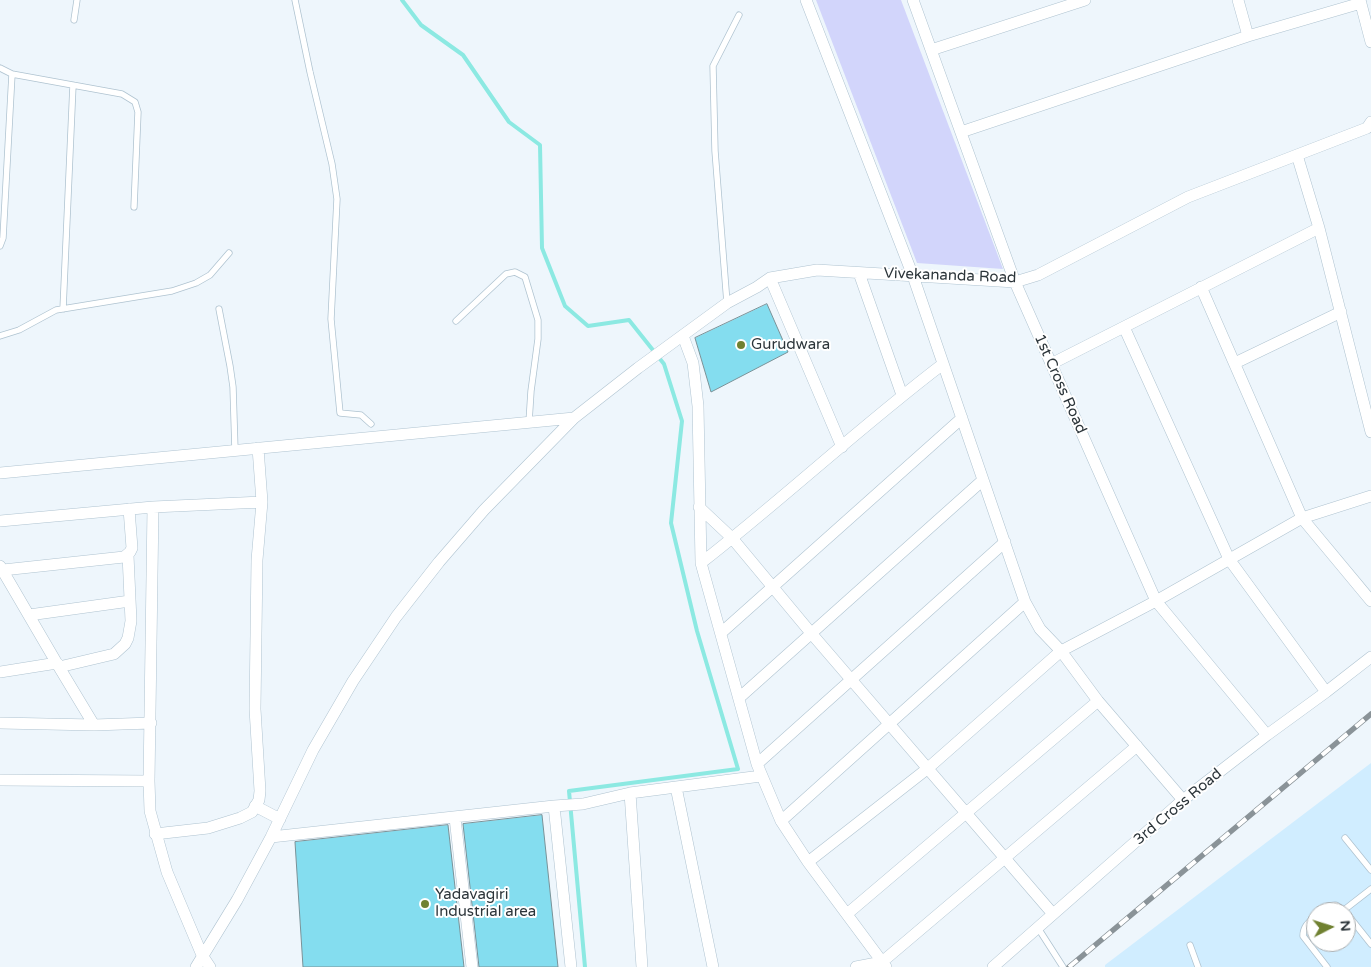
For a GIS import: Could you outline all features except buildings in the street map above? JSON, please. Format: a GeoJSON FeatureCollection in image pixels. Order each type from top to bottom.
{"type":"FeatureCollection","features":[{"type":"Feature","properties":{"kind":"street"},"geometry":{"type":"LineString","coordinates":[[806,0],[913,276],[1025,602],[1040,629],[1061,651],[1098,701],[1184,800]]}},
{"type":"Feature","properties":{"kind":"street","name":"1st Cross Road"},"geometry":{"type":"LineString","coordinates":[[913,0],[1015,282],[1156,601],[1266,735]]}},
{"type":"Feature","properties":{"kind":"street"},"geometry":{"type":"LineString","coordinates":[[931,50],[1085,0]]}},
{"type":"Feature","properties":{"kind":"street"},"geometry":{"type":"LineString","coordinates":[[1238,0],[1248,36]]}},
{"type":"Feature","properties":{"kind":"street"},"geometry":{"type":"LineString","coordinates":[[961,132],[1248,36],[1361,2],[1371,42]]}},
{"type":"Feature","properties":{"kind":"street","name":"Vivekananda Road"},"geometry":{"type":"LineString","coordinates":[[196,967],[237,900],[271,838],[314,750],[353,681],[396,617],[438,562],[484,510],[574,418],[638,368],[727,303],[770,278],[817,270],[1015,282],[1038,275],[1188,197],[1366,128],[1371,122]]}},
{"type":"Feature","properties":{"kind":"street"},"geometry":{"type":"LineString","coordinates":[[1297,155],[1319,228],[1371,432]]}},
{"type":"Feature","properties":{"kind":"street"},"geometry":{"type":"LineString","coordinates":[[1051,364],[1319,228]]}},
{"type":"Feature","properties":{"kind":"street"},"geometry":{"type":"LineString","coordinates":[[859,272],[902,396]]}},
{"type":"Feature","properties":{"kind":"street"},"geometry":{"type":"LineString","coordinates":[[770,278],[842,447]]}},
{"type":"Feature","properties":{"kind":"street"},"geometry":{"type":"LineString","coordinates":[[1201,287],[1302,518],[1371,601]]}},
{"type":"Feature","properties":{"kind":"street"},"geometry":{"type":"LineString","coordinates":[[1235,363],[1340,312]]}},
{"type":"Feature","properties":{"kind":"street"},"geometry":{"type":"LineString","coordinates":[[1124,327],[1229,559],[1326,692]]}},
{"type":"Feature","properties":{"kind":"street"},"geometry":{"type":"LineString","coordinates":[[683,336],[694,363],[697,398],[700,563],[757,764],[758,776],[781,822],[808,862],[884,964]]}},
{"type":"Feature","properties":{"kind":"street"},"geometry":{"type":"LineString","coordinates":[[700,563],[902,396],[944,364]]}},
{"type":"Feature","properties":{"kind":"street"},"geometry":{"type":"LineString","coordinates":[[0,473],[574,418]]}},
{"type":"Feature","properties":{"kind":"street"},"geometry":{"type":"LineString","coordinates":[[721,633],[962,418]]}},
{"type":"Feature","properties":{"kind":"street"},"geometry":{"type":"LineString","coordinates":[[155,834],[208,828],[240,818],[252,812],[259,800],[255,709],[257,560],[262,502],[258,448]]}},
{"type":"Feature","properties":{"kind":"street"},"geometry":{"type":"LineString","coordinates":[[738,698],[983,480]]}},
{"type":"Feature","properties":{"kind":"street"},"geometry":{"type":"LineString","coordinates":[[808,862],[928,769],[1061,651],[1156,601],[1302,518],[1371,496]]}},
{"type":"Feature","properties":{"kind":"street"},"geometry":{"type":"LineString","coordinates":[[0,521],[153,507],[262,502]]}},
{"type":"Feature","properties":{"kind":"street"},"geometry":{"type":"LineString","coordinates":[[153,507],[150,811],[167,872],[202,955],[210,967]]}},
{"type":"Feature","properties":{"kind":"street"},"geometry":{"type":"LineString","coordinates":[[699,507],[732,538],[811,634],[1053,914]]}},
{"type":"Feature","properties":{"kind":"street"},"geometry":{"type":"LineString","coordinates":[[0,672],[58,665],[114,654],[119,650],[128,638],[130,630],[128,555],[132,548],[129,509]]}},
{"type":"Feature","properties":{"kind":"street"},"geometry":{"type":"LineString","coordinates":[[757,764],[1005,542]]}},
{"type":"Feature","properties":{"kind":"street"},"geometry":{"type":"LineString","coordinates":[[94,725],[1,568],[120,558],[128,555]]}},
{"type":"Feature","properties":{"kind":"street"},"geometry":{"type":"LineString","coordinates":[[29,615],[130,601]]}},
{"type":"Feature","properties":{"kind":"street"},"geometry":{"type":"LineString","coordinates":[[781,822],[1025,602]]}},
{"type":"Feature","properties":{"kind":"street","name":"3rd Cross Road"},"geometry":{"type":"LineString","coordinates":[[993,967],[1184,800],[1266,735],[1371,657]]}},
{"type":"Feature","properties":{"kind":"street"},"geometry":{"type":"LineString","coordinates":[[846,914],[1098,701]]}},
{"type":"Feature","properties":{"kind":"street"},"geometry":{"type":"LineString","coordinates":[[0,724],[94,725],[151,723]]}},
{"type":"Feature","properties":{"kind":"street"},"geometry":{"type":"LineString","coordinates":[[856,967],[884,964],[1004,858],[1137,746]]}},
{"type":"Feature","properties":{"kind":"street"},"geometry":{"type":"LineString","coordinates":[[271,838],[583,804],[630,792],[758,776]]}},
{"type":"Feature","properties":{"kind":"street"},"geometry":{"type":"LineString","coordinates":[[0,780],[149,781]]}},
{"type":"Feature","properties":{"kind":"street"},"geometry":{"type":"LineString","coordinates":[[676,786],[713,967]]}},
{"type":"Feature","properties":{"kind":"street"},"geometry":{"type":"LineString","coordinates":[[630,792],[642,967]]}},
{"type":"Feature","properties":{"kind":"street"},"geometry":{"type":"LineString","coordinates":[[255,806],[280,819]]}},
{"type":"Feature","properties":{"kind":"street"},"geometry":{"type":"LineString","coordinates":[[556,806],[571,967]]}},
{"type":"Feature","properties":{"kind":"street"},"geometry":{"type":"LineString","coordinates":[[455,818],[472,967]]}},
{"type":"Feature","properties":{"kind":"lane"},"geometry":{"type":"LineString","coordinates":[[74,20],[77,0]]}},
{"type":"Feature","properties":{"kind":"lane"},"geometry":{"type":"LineString","coordinates":[[295,0],[332,164],[337,199],[331,319],[340,413],[361,415],[371,424]]}},
{"type":"Feature","properties":{"kind":"lane"},"geometry":{"type":"LineString","coordinates":[[727,303],[715,151],[713,66],[739,15]]}},
{"type":"Feature","properties":{"kind":"lane"},"geometry":{"type":"LineString","coordinates":[[0,68],[12,74],[122,94],[135,102],[138,112],[134,207]]}},
{"type":"Feature","properties":{"kind":"lane"},"geometry":{"type":"LineString","coordinates":[[0,246],[3,238],[12,74]]}},
{"type":"Feature","properties":{"kind":"lane"},"geometry":{"type":"LineString","coordinates":[[63,309],[73,85]]}},
{"type":"Feature","properties":{"kind":"lane"},"geometry":{"type":"LineString","coordinates":[[0,336],[20,330],[56,310],[172,291],[196,283],[210,275],[229,253]]}},
{"type":"Feature","properties":{"kind":"lane"},"geometry":{"type":"LineString","coordinates":[[456,321],[506,274],[515,272],[525,277],[538,320],[538,339],[529,422]]}},
{"type":"Feature","properties":{"kind":"lane"},"geometry":{"type":"LineString","coordinates":[[219,309],[233,387],[235,450]]}},
{"type":"Feature","properties":{"kind":"lane"},"geometry":{"type":"LineString","coordinates":[[1345,838],[1371,870]]}},
{"type":"Feature","properties":{"kind":"lane"},"geometry":{"type":"LineString","coordinates":[[1354,902],[1371,889]]}},
{"type":"Feature","properties":{"kind":"lane"},"geometry":{"type":"LineString","coordinates":[[1306,925],[1303,930],[1303,936],[1306,940]]}},
{"type":"Feature","properties":{"kind":"lane"},"geometry":{"type":"LineString","coordinates":[[1356,925],[1371,944]]}},
{"type":"Feature","properties":{"kind":"lane"},"geometry":{"type":"LineString","coordinates":[[1038,928],[1063,967]]}},
{"type":"Feature","properties":{"kind":"lane"},"geometry":{"type":"LineString","coordinates":[[1190,946],[1198,967]]}},
{"type":"Feature","properties":{"kind":"lane"},"geometry":{"type":"LineString","coordinates":[[1315,952],[1327,967]]}},
{"type":"Feature","properties":{"kind":"shaded area"},"geometry":{"type":"Polygon","coordinates":[[[816,0],[901,0],[1003,269],[917,263],[816,0]]]}},
{"type":"Feature","properties":{"kind":"shaded area"},"geometry":{"type":"Polygon","coordinates":[[[1371,763],[1371,967],[1105,967],[1105,965],[1371,763]]]}},
{"type":"Feature","properties":{"kind":"waterway"},"geometry":{"type":"LineString","coordinates":[[402,0],[421,25],[463,55],[509,122],[540,145],[542,248],[565,306],[588,326],[629,320],[664,364],[682,421],[671,523],[697,631],[738,769],[569,791],[585,967]]}},
{"type":"Feature","properties":{"kind":"railway"},"geometry":{"type":"LineString","coordinates":[[1069,967],[1371,714]]}},
{"type":"Feature","properties":{"kind":"place","name":"Gurudwara"},"geometry":{"type":"Point","coordinates":[741,345]}},
{"type":"Feature","properties":{"kind":"place","name":"Yadavagiri Industrial area"},"geometry":{"type":"Point","coordinates":[425,904]}}]}
